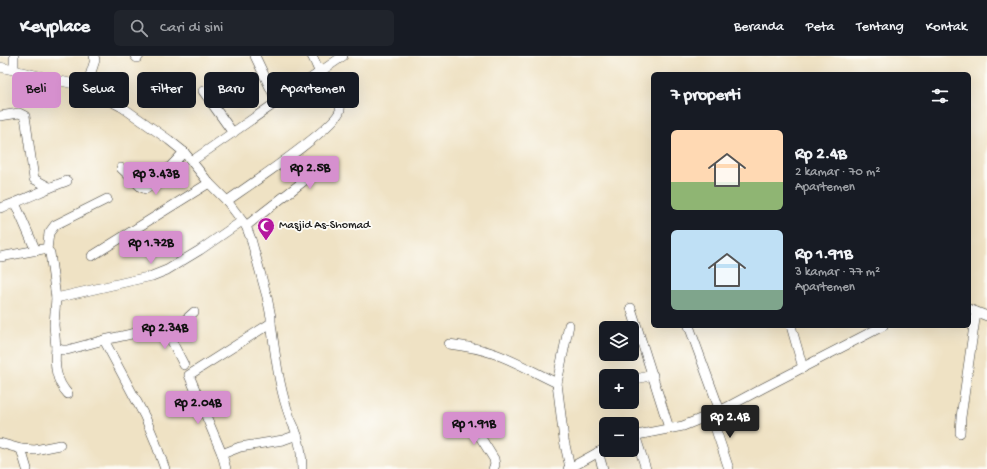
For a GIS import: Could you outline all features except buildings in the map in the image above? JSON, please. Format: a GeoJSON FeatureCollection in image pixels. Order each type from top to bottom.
{"type":"FeatureCollection","features":[{"type":"Feature","properties":{"kind":"street"},"geometry":{"type":"LineString","coordinates":[[14,56],[14,70]]}},
{"type":"Feature","properties":{"kind":"street"},"geometry":{"type":"LineString","coordinates":[[91,72],[95,60],[94,56]]}},
{"type":"Feature","properties":{"kind":"street"},"geometry":{"type":"LineString","coordinates":[[135,56],[137,58],[139,56]]}},
{"type":"Feature","properties":{"kind":"street"},"geometry":{"type":"LineString","coordinates":[[256,56],[267,80]]}},
{"type":"Feature","properties":{"kind":"street"},"geometry":{"type":"LineString","coordinates":[[312,56],[320,72],[343,56]]}},
{"type":"Feature","properties":{"kind":"street"},"geometry":{"type":"LineString","coordinates":[[0,66],[69,83]]}},
{"type":"Feature","properties":{"kind":"street"},"geometry":{"type":"LineString","coordinates":[[203,91],[233,133]]}},
{"type":"Feature","properties":{"kind":"street"},"geometry":{"type":"LineString","coordinates":[[123,108],[184,152],[209,183],[227,201],[244,224],[256,253],[271,320],[277,364],[283,393],[287,410],[297,436],[301,452],[302,469]]}},
{"type":"Feature","properties":{"kind":"street"},"geometry":{"type":"LineString","coordinates":[[192,161],[268,108]]}},
{"type":"Feature","properties":{"kind":"street"},"geometry":{"type":"LineString","coordinates":[[227,201],[303,147],[336,117],[340,108]]}},
{"type":"Feature","properties":{"kind":"street"},"geometry":{"type":"LineString","coordinates":[[0,116],[19,113],[25,116],[34,179],[49,187]]}},
{"type":"Feature","properties":{"kind":"street"},"geometry":{"type":"LineString","coordinates":[[121,168],[146,189],[157,181],[184,152]]}},
{"type":"Feature","properties":{"kind":"street"},"geometry":{"type":"LineString","coordinates":[[56,298],[152,276],[167,270],[244,224],[279,201],[327,163]]}},
{"type":"Feature","properties":{"kind":"street"},"geometry":{"type":"LineString","coordinates":[[0,208],[67,181]]}},
{"type":"Feature","properties":{"kind":"street"},"geometry":{"type":"LineString","coordinates":[[92,256],[209,183]]}},
{"type":"Feature","properties":{"kind":"street"},"geometry":{"type":"LineString","coordinates":[[68,394],[61,385],[55,366],[56,348],[54,325],[56,298],[51,257],[47,250],[50,233],[55,225],[107,199]]}},
{"type":"Feature","properties":{"kind":"street"},"geometry":{"type":"LineString","coordinates":[[15,203],[36,251]]}},
{"type":"Feature","properties":{"kind":"street"},"geometry":{"type":"LineString","coordinates":[[0,257],[47,250]]}},
{"type":"Feature","properties":{"kind":"street"},"geometry":{"type":"LineString","coordinates":[[632,308],[669,428]]}},
{"type":"Feature","properties":{"kind":"street"},"geometry":{"type":"LineString","coordinates":[[971,320],[972,310],[987,316]]}},
{"type":"Feature","properties":{"kind":"street"},"geometry":{"type":"LineString","coordinates":[[56,348],[67,350],[104,340],[177,324],[184,321],[194,312]]}},
{"type":"Feature","properties":{"kind":"street"},"geometry":{"type":"LineString","coordinates":[[226,469],[222,454],[189,374],[271,320]]}},
{"type":"Feature","properties":{"kind":"street"},"geometry":{"type":"LineString","coordinates":[[569,325],[557,383],[569,468],[599,452]]}},
{"type":"Feature","properties":{"kind":"street"},"geometry":{"type":"LineString","coordinates":[[164,326],[184,365]]}},
{"type":"Feature","properties":{"kind":"street"},"geometry":{"type":"LineString","coordinates":[[690,328],[720,412]]}},
{"type":"Feature","properties":{"kind":"street"},"geometry":{"type":"LineString","coordinates":[[792,328],[803,368]]}},
{"type":"Feature","properties":{"kind":"street"},"geometry":{"type":"LineString","coordinates":[[639,434],[683,426],[720,412],[879,328]]}},
{"type":"Feature","properties":{"kind":"street"},"geometry":{"type":"LineString","coordinates":[[960,433],[970,328]]}},
{"type":"Feature","properties":{"kind":"street"},"geometry":{"type":"LineString","coordinates":[[104,340],[144,417],[165,469]]}},
{"type":"Feature","properties":{"kind":"street"},"geometry":{"type":"LineString","coordinates":[[449,344],[492,353],[557,383]]}},
{"type":"Feature","properties":{"kind":"street"},"geometry":{"type":"LineString","coordinates":[[639,378],[653,375]]}},
{"type":"Feature","properties":{"kind":"street"},"geometry":{"type":"LineString","coordinates":[[711,415],[730,469]]}},
{"type":"Feature","properties":{"kind":"street"},"geometry":{"type":"LineString","coordinates":[[471,422],[494,459],[495,465],[493,469]]}},
{"type":"Feature","properties":{"kind":"street"},"geometry":{"type":"LineString","coordinates":[[222,454],[240,447],[283,440],[297,436]]}},
{"type":"Feature","properties":{"kind":"street"},"geometry":{"type":"LineString","coordinates":[[0,443],[21,449],[35,450],[60,445]]}},
{"type":"Feature","properties":{"kind":"street"},"geometry":{"type":"LineString","coordinates":[[21,449],[27,469]]}},
{"type":"Feature","properties":{"kind":"street"},"geometry":{"type":"LineString","coordinates":[[639,451],[646,469]]}},
{"type":"Feature","properties":{"kind":"street"},"geometry":{"type":"LineString","coordinates":[[602,457],[603,469]]}},
{"type":"Feature","properties":{"kind":"place","name":"Masjid As-Shomad"},"geometry":{"type":"Point","coordinates":[266,241]}}]}
